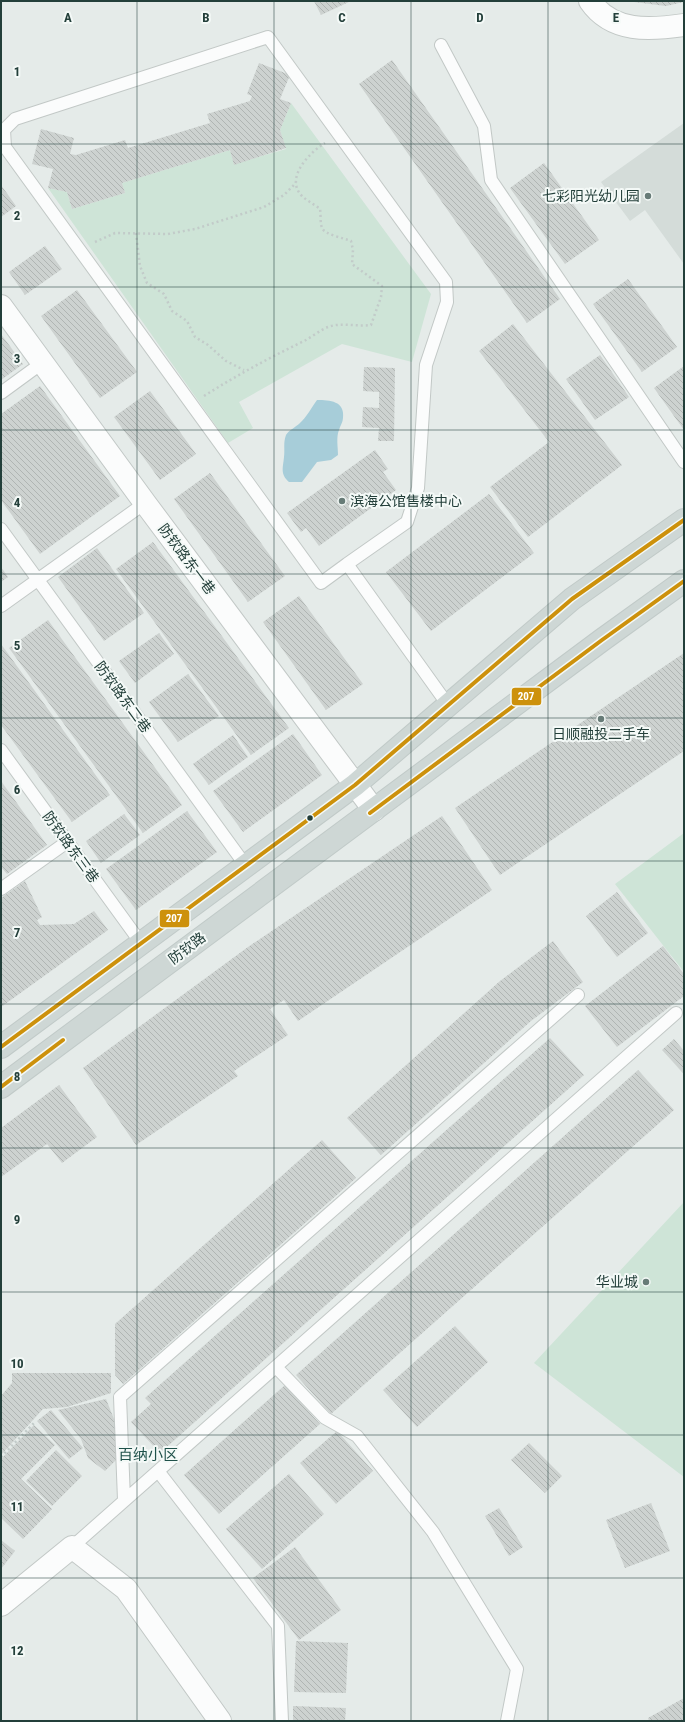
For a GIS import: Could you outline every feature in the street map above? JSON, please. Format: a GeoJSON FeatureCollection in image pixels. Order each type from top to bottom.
{"type":"FeatureCollection","features":[{"type":"Feature","properties":{"kind":"main road"},"geometry":{"type":"LineString","coordinates":[[1,1047],[355,785],[572,599],[684,520]]}},
{"type":"Feature","properties":{"kind":"main road","name":"防钦路"},"geometry":{"type":"LineString","coordinates":[[1,1086],[602,640],[684,581]]}},
{"type":"Feature","properties":{"kind":"street"},"geometry":{"type":"LineString","coordinates":[[590,1],[597,11],[620,25],[655,29],[684,25]]}},
{"type":"Feature","properties":{"kind":"street","name":"防钦路东一巷"},"geometry":{"type":"LineString","coordinates":[[1,306],[145,503],[374,810]]}},
{"type":"Feature","properties":{"kind":"street"},"geometry":{"type":"LineString","coordinates":[[1,1605],[72,1547],[126,1589],[220,1721]]}},
{"type":"Feature","properties":{"kind":"lane"},"geometry":{"type":"LineString","coordinates":[[268,37],[339,134],[446,282],[447,302],[426,365],[418,488],[407,522],[321,583],[5,147],[4,130],[15,119],[268,37]]}},
{"type":"Feature","properties":{"kind":"lane"},"geometry":{"type":"LineString","coordinates":[[441,45],[484,126],[491,180],[684,462]]}},
{"type":"Feature","properties":{"kind":"lane"},"geometry":{"type":"LineString","coordinates":[[1,393],[42,363]]}},
{"type":"Feature","properties":{"kind":"lane"},"geometry":{"type":"LineString","coordinates":[[1,606],[145,503]]}},
{"type":"Feature","properties":{"kind":"lane","name":"防钦路东二巷"},"geometry":{"type":"LineString","coordinates":[[1,528],[246,866]]}},
{"type":"Feature","properties":{"kind":"lane"},"geometry":{"type":"LineString","coordinates":[[347,564],[448,705]]}},
{"type":"Feature","properties":{"kind":"lane","name":"防钦路东三巷"},"geometry":{"type":"LineString","coordinates":[[1,750],[141,943]]}},
{"type":"Feature","properties":{"kind":"lane"},"geometry":{"type":"LineString","coordinates":[[1,889],[67,842]]}},
{"type":"Feature","properties":{"kind":"lane"},"geometry":{"type":"LineString","coordinates":[[124,1500],[120,1397],[578,995]]}},
{"type":"Feature","properties":{"kind":"lane"},"geometry":{"type":"LineString","coordinates":[[72,1547],[676,1012]]}},
{"type":"Feature","properties":{"kind":"lane"},"geometry":{"type":"LineString","coordinates":[[276,1367],[325,1418],[357,1436],[433,1532],[517,1669],[507,1721]]}},
{"type":"Feature","properties":{"kind":"lane"},"geometry":{"type":"LineString","coordinates":[[158,1471],[278,1626],[282,1721]]}},
{"type":"Feature","properties":{"kind":"path"},"geometry":{"type":"LineString","coordinates":[[191,404],[245,370],[328,327],[343,325],[371,325],[382,297],[382,286],[352,264],[353,250],[351,241],[339,236],[328,235],[322,228],[320,209],[301,195],[296,183],[298,169],[309,155],[339,134]]}},
{"type":"Feature","properties":{"kind":"path"},"geometry":{"type":"LineString","coordinates":[[81,252],[97,241],[114,233],[168,234],[195,229],[264,207],[284,194],[296,183]]}},
{"type":"Feature","properties":{"kind":"path"},"geometry":{"type":"LineString","coordinates":[[136,233],[140,266],[147,283],[164,294],[172,311],[187,321],[195,337],[208,345],[226,361],[245,370]]}},
{"type":"Feature","properties":{"kind":"path"},"geometry":{"type":"LineString","coordinates":[[1,1457],[34,1423]]}},
{"type":"Feature","properties":{"kind":"shaded area","name":"七彩阳光幼儿园"},"geometry":{"type":"Polygon","coordinates":[[[684,123],[684,264],[645,210],[630,221],[601,182],[684,123]]]}},
{"type":"Feature","properties":{"kind":"green space"},"geometry":{"type":"Polygon","coordinates":[[[291,103],[431,294],[412,362],[342,344],[239,402],[253,428],[228,443],[48,188],[67,192],[72,209],[125,193],[122,183],[230,150],[234,164],[286,149],[280,130],[291,103]]]}},
{"type":"Feature","properties":{"kind":"green space"},"geometry":{"type":"Polygon","coordinates":[[[684,833],[684,972],[615,884],[684,833]]]}},
{"type":"Feature","properties":{"kind":"green space","name":"华业城"},"geometry":{"type":"Polygon","coordinates":[[[684,1202],[684,1477],[534,1363],[684,1202]]]}},
{"type":"Feature","properties":{"kind":"water"},"geometry":{"type":"Polygon","coordinates":[[[317,400],[331,401],[342,408],[343,421],[339,428],[337,442],[338,455],[331,460],[317,462],[302,482],[289,482],[283,473],[284,443],[286,435],[302,421],[317,400]]]}},
{"type":"Feature","properties":{"kind":"building"},"geometry":{"type":"Polygon","coordinates":[[[314,1],[351,1],[321,15],[314,1]]]}},
{"type":"Feature","properties":{"kind":"building"},"geometry":{"type":"Polygon","coordinates":[[[626,1],[684,1],[684,2],[666,6],[626,1]]]}},
{"type":"Feature","properties":{"kind":"building"},"geometry":{"type":"Polygon","coordinates":[[[392,60],[560,299],[527,323],[359,84],[392,60]]]}},
{"type":"Feature","properties":{"kind":"building"},"geometry":{"type":"Polygon","coordinates":[[[259,63],[290,75],[280,99],[291,103],[280,130],[286,148],[234,165],[230,150],[122,183],[125,193],[72,209],[67,192],[48,188],[53,169],[32,164],[41,129],[74,138],[70,154],[76,155],[125,140],[128,148],[210,123],[207,114],[250,101],[252,96],[247,94],[259,63]]]}},
{"type":"Feature","properties":{"kind":"building"},"geometry":{"type":"Polygon","coordinates":[[[544,163],[599,240],[565,264],[510,188],[544,163]]]}},
{"type":"Feature","properties":{"kind":"building"},"geometry":{"type":"Polygon","coordinates":[[[1,185],[16,206],[1,217],[1,185]]]}},
{"type":"Feature","properties":{"kind":"building"},"geometry":{"type":"Polygon","coordinates":[[[45,246],[62,269],[25,295],[9,272],[45,246]]]}},
{"type":"Feature","properties":{"kind":"building"},"geometry":{"type":"Polygon","coordinates":[[[628,279],[677,347],[642,372],[593,304],[628,279]]]}},
{"type":"Feature","properties":{"kind":"building"},"geometry":{"type":"Polygon","coordinates":[[[77,290],[137,372],[100,398],[41,316],[77,290]]]}},
{"type":"Feature","properties":{"kind":"building"},"geometry":{"type":"Polygon","coordinates":[[[513,324],[622,465],[528,537],[490,487],[549,442],[479,351],[513,324]]]}},
{"type":"Feature","properties":{"kind":"building"},"geometry":{"type":"Polygon","coordinates":[[[1,334],[23,364],[1,380],[1,334]]]}},
{"type":"Feature","properties":{"kind":"building"},"geometry":{"type":"Polygon","coordinates":[[[600,355],[629,397],[595,420],[566,379],[600,355]]]}},
{"type":"Feature","properties":{"kind":"building"},"geometry":{"type":"Polygon","coordinates":[[[684,366],[684,430],[654,388],[684,366]]]}},
{"type":"Feature","properties":{"kind":"building"},"geometry":{"type":"Polygon","coordinates":[[[364,367],[395,368],[394,441],[378,441],[379,428],[362,427],[363,407],[379,408],[379,392],[363,391],[364,367]]]}},
{"type":"Feature","properties":{"kind":"building"},"geometry":{"type":"Polygon","coordinates":[[[40,386],[120,496],[40,554],[1,500],[1,414],[40,386]]]}},
{"type":"Feature","properties":{"kind":"building"},"geometry":{"type":"Polygon","coordinates":[[[150,391],[196,454],[160,480],[114,417],[150,391]]]}},
{"type":"Feature","properties":{"kind":"building","name":"滨海公馆售楼中心"},"geometry":{"type":"Polygon","coordinates":[[[375,450],[388,469],[383,472],[396,490],[319,546],[306,528],[301,532],[287,513],[375,450]]]}},
{"type":"Feature","properties":{"kind":"building"},"geometry":{"type":"Polygon","coordinates":[[[210,473],[285,576],[248,602],[174,499],[210,473]]]}},
{"type":"Feature","properties":{"kind":"building"},"geometry":{"type":"Polygon","coordinates":[[[489,494],[534,553],[431,631],[386,572],[489,494]]]}},
{"type":"Feature","properties":{"kind":"building"},"geometry":{"type":"Polygon","coordinates":[[[153,542],[289,728],[251,755],[116,569],[153,542]]]}},
{"type":"Feature","properties":{"kind":"building"},"geometry":{"type":"Polygon","coordinates":[[[97,548],[144,613],[104,641],[58,577],[97,548]]]}},
{"type":"Feature","properties":{"kind":"building"},"geometry":{"type":"Polygon","coordinates":[[[1,567],[8,577],[1,582],[1,567]]]}},
{"type":"Feature","properties":{"kind":"building"},"geometry":{"type":"Polygon","coordinates":[[[299,596],[363,684],[326,710],[263,622],[299,596]]]}},
{"type":"Feature","properties":{"kind":"building"},"geometry":{"type":"Polygon","coordinates":[[[48,620],[182,805],[143,833],[9,648],[48,620]]]}},
{"type":"Feature","properties":{"kind":"building"},"geometry":{"type":"Polygon","coordinates":[[[159,633],[174,654],[135,683],[119,661],[159,633]]]}},
{"type":"Feature","properties":{"kind":"building"},"geometry":{"type":"Polygon","coordinates":[[[1,644],[110,795],[72,822],[1,725],[1,644]]]}},
{"type":"Feature","properties":{"kind":"building"},"geometry":{"type":"Polygon","coordinates":[[[684,653],[684,751],[500,875],[455,808],[684,653]]]}},
{"type":"Feature","properties":{"kind":"building"},"geometry":{"type":"Polygon","coordinates":[[[188,674],[219,716],[178,742],[149,702],[188,674]]]}},
{"type":"Feature","properties":{"kind":"building"},"geometry":{"type":"Polygon","coordinates":[[[293,734],[322,775],[243,832],[213,791],[293,734]]]}},
{"type":"Feature","properties":{"kind":"building"},"geometry":{"type":"Polygon","coordinates":[[[233,735],[248,757],[209,785],[193,764],[233,735]]]}},
{"type":"Feature","properties":{"kind":"building"},"geometry":{"type":"Polygon","coordinates":[[[1,781],[47,845],[7,874],[1,867],[1,781]]]}},
{"type":"Feature","properties":{"kind":"building"},"geometry":{"type":"Polygon","coordinates":[[[187,811],[217,852],[136,910],[106,869],[187,811]]]}},
{"type":"Feature","properties":{"kind":"building"},"geometry":{"type":"Polygon","coordinates":[[[124,814],[140,835],[101,863],[86,841],[124,814]]]}},
{"type":"Feature","properties":{"kind":"building"},"geometry":{"type":"Polygon","coordinates":[[[442,816],[492,890],[298,1021],[284,1000],[270,1009],[288,1035],[234,1071],[238,1076],[136,1145],[83,1068],[248,947],[442,816]]]}},
{"type":"Feature","properties":{"kind":"building"},"geometry":{"type":"Polygon","coordinates":[[[25,881],[42,917],[37,920],[40,925],[74,924],[94,911],[108,930],[1,1007],[1,898],[25,881]]]}},
{"type":"Feature","properties":{"kind":"building"},"geometry":{"type":"Polygon","coordinates":[[[617,892],[648,933],[617,957],[586,916],[617,892]]]}},
{"type":"Feature","properties":{"kind":"building"},"geometry":{"type":"Polygon","coordinates":[[[553,941],[583,982],[531,1021],[381,1155],[347,1118],[500,981],[553,941]]]}},
{"type":"Feature","properties":{"kind":"building"},"geometry":{"type":"Polygon","coordinates":[[[663,946],[684,974],[684,996],[617,1047],[585,1006],[663,946]]]}},
{"type":"Feature","properties":{"kind":"building"},"geometry":{"type":"Polygon","coordinates":[[[550,1038],[584,1075],[160,1453],[131,1422],[151,1404],[145,1398],[550,1038]]]}},
{"type":"Feature","properties":{"kind":"building"},"geometry":{"type":"Polygon","coordinates":[[[674,1039],[684,1051],[684,1074],[662,1050],[674,1039]]]}},
{"type":"Feature","properties":{"kind":"building"},"geometry":{"type":"Polygon","coordinates":[[[638,1070],[674,1110],[331,1414],[296,1375],[638,1070]]]}},
{"type":"Feature","properties":{"kind":"building"},"geometry":{"type":"Polygon","coordinates":[[[59,1085],[97,1137],[62,1163],[47,1144],[1,1177],[1,1128],[59,1085]]]}},
{"type":"Feature","properties":{"kind":"building"},"geometry":{"type":"Polygon","coordinates":[[[322,1140],[356,1178],[123,1384],[115,1375],[115,1324],[322,1140]]]}},
{"type":"Feature","properties":{"kind":"building"},"geometry":{"type":"Polygon","coordinates":[[[455,1326],[488,1362],[417,1427],[383,1390],[455,1326]]]}},
{"type":"Feature","properties":{"kind":"building"},"geometry":{"type":"Polygon","coordinates":[[[12,1373],[111,1373],[111,1393],[67,1407],[43,1409],[1,1455],[1,1396],[12,1383],[12,1373]]]}},
{"type":"Feature","properties":{"kind":"building"},"geometry":{"type":"Polygon","coordinates":[[[285,1385],[320,1424],[219,1514],[184,1475],[285,1385]]]}},
{"type":"Feature","properties":{"kind":"building"},"geometry":{"type":"Polygon","coordinates":[[[106,1399],[116,1424],[119,1457],[105,1471],[88,1458],[81,1439],[58,1410],[106,1399]]]}},
{"type":"Feature","properties":{"kind":"building"},"geometry":{"type":"Polygon","coordinates":[[[51,1410],[83,1448],[69,1459],[37,1421],[51,1410]]]}},
{"type":"Feature","properties":{"kind":"building"},"geometry":{"type":"Polygon","coordinates":[[[34,1425],[55,1445],[21,1479],[52,1509],[23,1539],[1,1518],[1,1459],[34,1425]]]}},
{"type":"Feature","properties":{"kind":"building"},"geometry":{"type":"Polygon","coordinates":[[[337,1431],[373,1471],[336,1504],[300,1463],[337,1431]]]}},
{"type":"Feature","properties":{"kind":"building"},"geometry":{"type":"Polygon","coordinates":[[[529,1443],[562,1476],[545,1493],[511,1460],[529,1443]]]}},
{"type":"Feature","properties":{"kind":"building"},"geometry":{"type":"Polygon","coordinates":[[[56,1450],[82,1476],[52,1506],[26,1481],[56,1450]]]}},
{"type":"Feature","properties":{"kind":"building"},"geometry":{"type":"Polygon","coordinates":[[[289,1474],[324,1514],[262,1569],[226,1529],[289,1474]]]}},
{"type":"Feature","properties":{"kind":"building"},"geometry":{"type":"Polygon","coordinates":[[[651,1503],[670,1551],[625,1568],[606,1520],[651,1503]]]}},
{"type":"Feature","properties":{"kind":"building"},"geometry":{"type":"Polygon","coordinates":[[[499,1508],[523,1547],[509,1556],[485,1516],[499,1508]]]}},
{"type":"Feature","properties":{"kind":"building"},"geometry":{"type":"Polygon","coordinates":[[[1,1540],[15,1551],[1,1569],[1,1540]]]}},
{"type":"Feature","properties":{"kind":"building"},"geometry":{"type":"Polygon","coordinates":[[[295,1547],[341,1610],[299,1640],[253,1578],[295,1547]]]}},
{"type":"Feature","properties":{"kind":"building"},"geometry":{"type":"Polygon","coordinates":[[[296,1641],[348,1643],[346,1693],[294,1692],[296,1641]]]}},
{"type":"Feature","properties":{"kind":"building"},"geometry":{"type":"Polygon","coordinates":[[[684,1698],[684,1721],[649,1721],[648,1718],[684,1698]]]}},
{"type":"Feature","properties":{"kind":"building"},"geometry":{"type":"Polygon","coordinates":[[[293,1706],[346,1708],[345,1721],[293,1721],[293,1706]]]}},
{"type":"Feature","properties":{"kind":"transit line","name":"207"},"geometry":{"type":"LineString","coordinates":[[1,1047],[355,785],[572,599],[684,520]]}},
{"type":"Feature","properties":{"kind":"transit line","name":"207"},"geometry":{"type":"LineString","coordinates":[[370,813],[602,640],[684,581]]}},
{"type":"Feature","properties":{"kind":"transit line","name":"207"},"geometry":{"type":"LineString","coordinates":[[1,1087],[63,1040]]}},
{"type":"Feature","properties":{"kind":"place","name":"七彩阳光幼儿园"},"geometry":{"type":"Point","coordinates":[648,196]}},
{"type":"Feature","properties":{"kind":"place","name":"滨海公馆售楼中心"},"geometry":{"type":"Point","coordinates":[342,501]}},
{"type":"Feature","properties":{"kind":"place","name":"日顺融投二手车"},"geometry":{"type":"Point","coordinates":[601,719]}},
{"type":"Feature","properties":{"kind":"place","name":"华业城"},"geometry":{"type":"Point","coordinates":[646,1282]}},
{"type":"Feature","properties":{"kind":"district","name":"百纳小区"},"geometry":{"type":"Point","coordinates":[148,1455]}}]}
